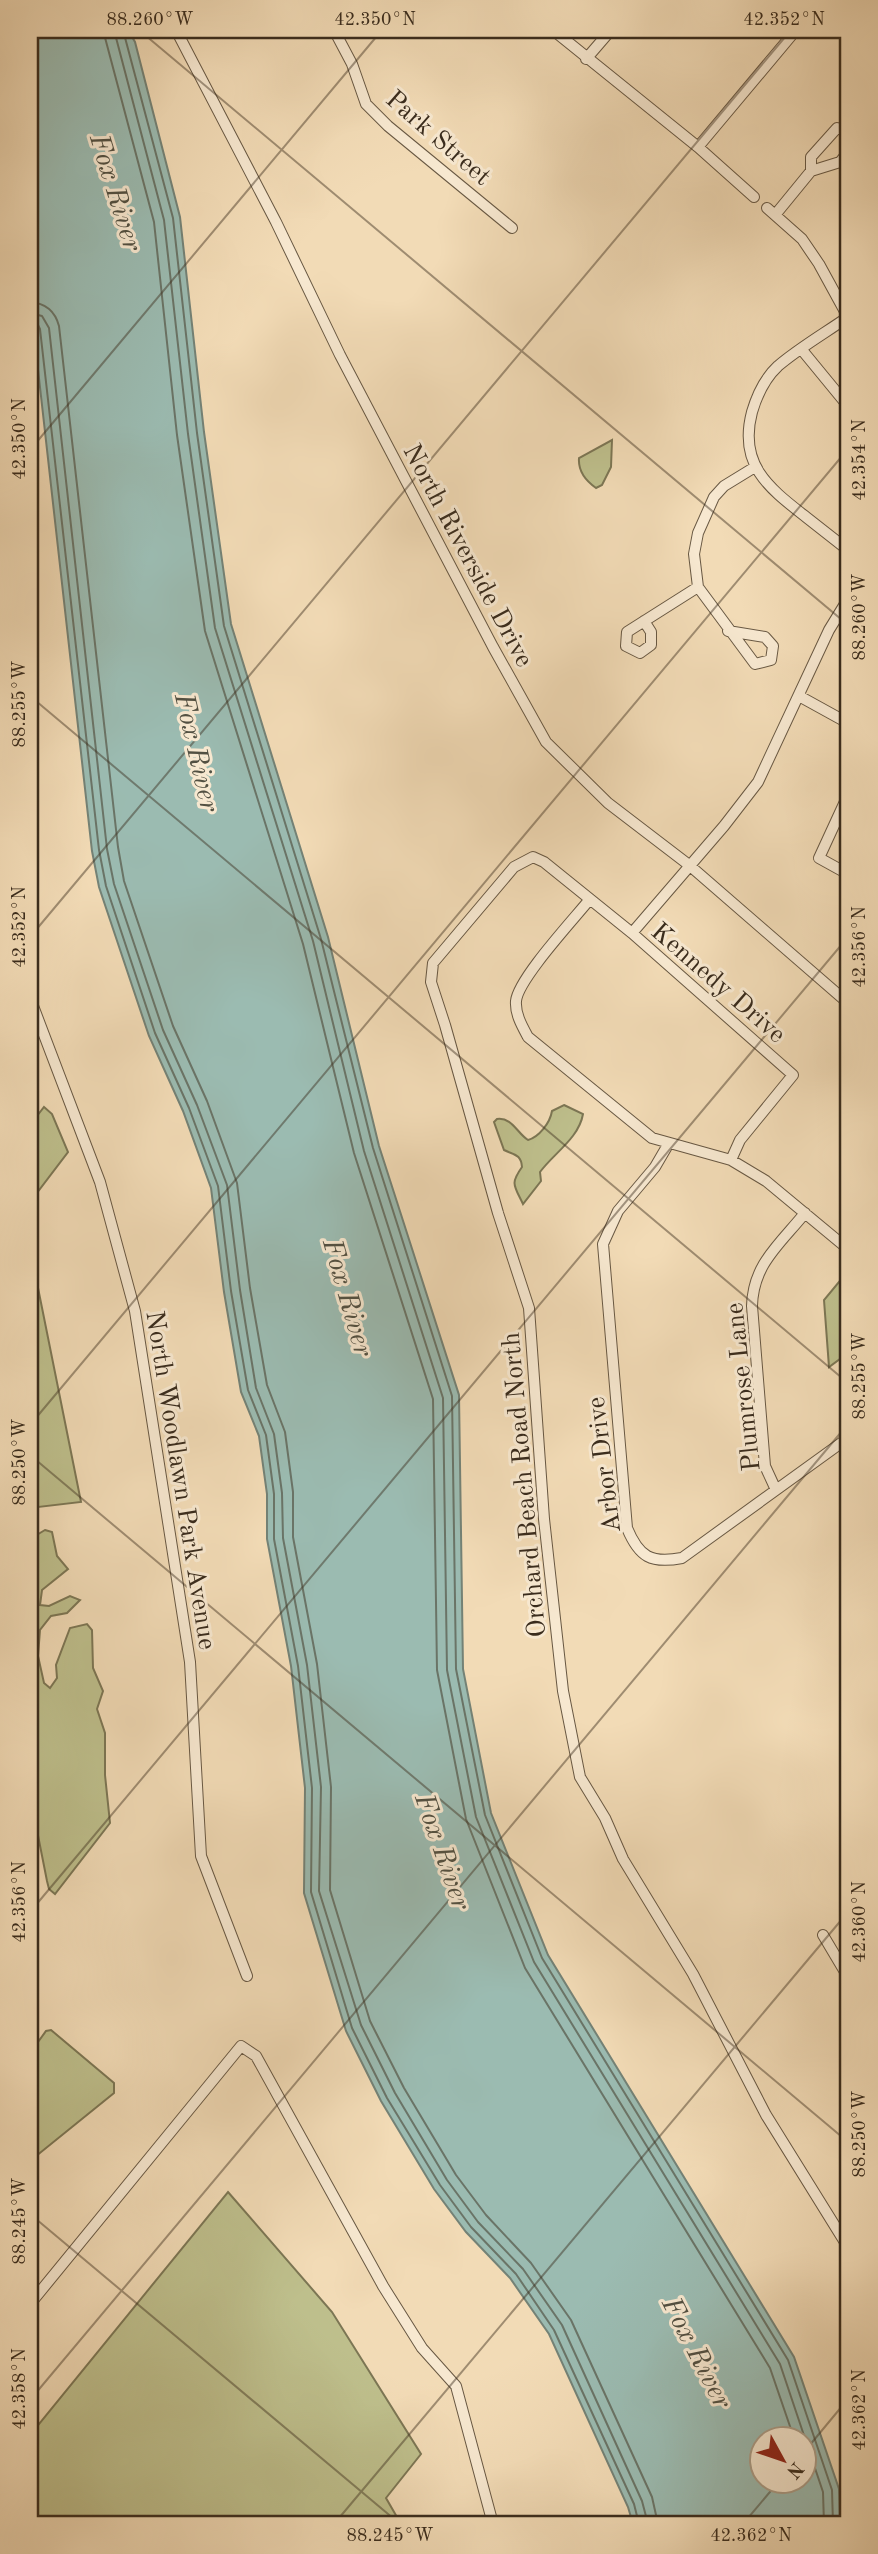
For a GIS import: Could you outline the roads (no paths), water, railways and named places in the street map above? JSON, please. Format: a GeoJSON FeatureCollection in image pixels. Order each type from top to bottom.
{"type":"FeatureCollection","features":[{"type":"Feature","properties":{"kind":"street","name":"North Riverside Drive"},"geometry":{"type":"LineString","coordinates":[[176,30],[276,222],[340,355],[493,647],[546,742],[608,803],[689,865],[848,1003]]}},
{"type":"Feature","properties":{"kind":"street","name":"Park Street"},"geometry":{"type":"LineString","coordinates":[[334,30],[352,64],[366,104],[388,126],[512,228]]}},
{"type":"Feature","properties":{"kind":"street"},"geometry":{"type":"LineString","coordinates":[[554,30],[586,59],[698,146],[754,197]]}},
{"type":"Feature","properties":{"kind":"street"},"geometry":{"type":"LineString","coordinates":[[586,59],[611,30]]}},
{"type":"Feature","properties":{"kind":"street"},"geometry":{"type":"LineString","coordinates":[[698,146],[796,30]]}},
{"type":"Feature","properties":{"kind":"street"},"geometry":{"type":"LineString","coordinates":[[811,171],[811,158],[837,128],[848,131]]}},
{"type":"Feature","properties":{"kind":"street"},"geometry":{"type":"LineString","coordinates":[[848,152],[840,162],[811,171],[771,212],[802,239],[848,317],[777,367],[764,383],[755,401],[748,426],[755,467],[772,490],[848,550]]}},
{"type":"Feature","properties":{"kind":"street"},"geometry":{"type":"LineString","coordinates":[[802,350],[848,406]]}},
{"type":"Feature","properties":{"kind":"street"},"geometry":{"type":"LineString","coordinates":[[728,631],[765,637],[774,646],[771,660],[755,664],[728,631],[698,587],[694,555],[698,533],[707,511],[724,486],[755,467]]}},
{"type":"Feature","properties":{"kind":"street"},"geometry":{"type":"LineString","coordinates":[[644,621],[698,587]]}},
{"type":"Feature","properties":{"kind":"street"},"geometry":{"type":"LineString","coordinates":[[632,933],[758,782],[829,629],[848,599]]}},
{"type":"Feature","properties":{"kind":"street"},"geometry":{"type":"LineString","coordinates":[[799,696],[848,723]]}},
{"type":"Feature","properties":{"kind":"street"},"geometry":{"type":"LineString","coordinates":[[848,794],[819,858],[848,874]]}},
{"type":"Feature","properties":{"kind":"street","name":"Kennedy Drive"},"geometry":{"type":"LineString","coordinates":[[533,857],[544,862],[632,933],[793,1075],[740,1140],[731,1160]]}},
{"type":"Feature","properties":{"kind":"street","name":"Orchard Beach Road North"},"geometry":{"type":"LineString","coordinates":[[533,857],[514,867],[433,963],[430,982],[529,1308],[544,1519],[563,1691],[580,1777],[605,1818],[623,1859],[693,1973],[766,2115],[848,2247]]}},
{"type":"Feature","properties":{"kind":"street"},"geometry":{"type":"LineString","coordinates":[[590,899],[522,983],[516,1000],[518,1019],[528,1037],[653,1138],[731,1160],[766,1181],[848,1249]]}},
{"type":"Feature","properties":{"kind":"street","name":"North Woodlawn Park Avenue"},"geometry":{"type":"LineString","coordinates":[[30,998],[100,1182],[135,1311],[190,1662],[201,1856],[247,1976]]}},
{"type":"Feature","properties":{"kind":"street","name":"Arbor Drive"},"geometry":{"type":"LineString","coordinates":[[668,1143],[654,1167],[618,1211],[603,1244],[627,1528],[635,1546],[648,1558],[664,1561],[682,1558],[848,1438]]}},
{"type":"Feature","properties":{"kind":"street","name":"Plumrose Lane"},"geometry":{"type":"LineString","coordinates":[[776,1490],[765,1466],[752,1306],[753,1287],[760,1267],[805,1213]]}},
{"type":"Feature","properties":{"kind":"street"},"geometry":{"type":"LineString","coordinates":[[823,1935],[848,1977]]}},
{"type":"Feature","properties":{"kind":"street"},"geometry":{"type":"LineString","coordinates":[[30,2304],[241,2046],[256,2056],[383,2286],[422,2348],[456,2386],[493,2524]]}},
{"type":"Feature","properties":{"kind":"water","name":"Fox River"},"geometry":{"type":"Polygon","coordinates":[[[30,30],[128,30],[135,42],[180,217],[204,432],[231,624],[328,937],[379,1146],[459,1395],[463,1669],[491,1813],[548,1955],[794,2357],[817,2424],[748,2424],[748,2494],[818,2494],[818,2427],[839,2489],[840,2524],[633,2524],[628,2507],[549,2334],[510,2278],[466,2232],[434,2189],[381,2101],[346,2031],[304,1893],[305,1788],[291,1666],[267,1539],[267,1494],[259,1436],[241,1392],[224,1292],[211,1188],[183,1111],[149,1036],[99,887],[92,851],[30,298],[30,30]]]}}]}
